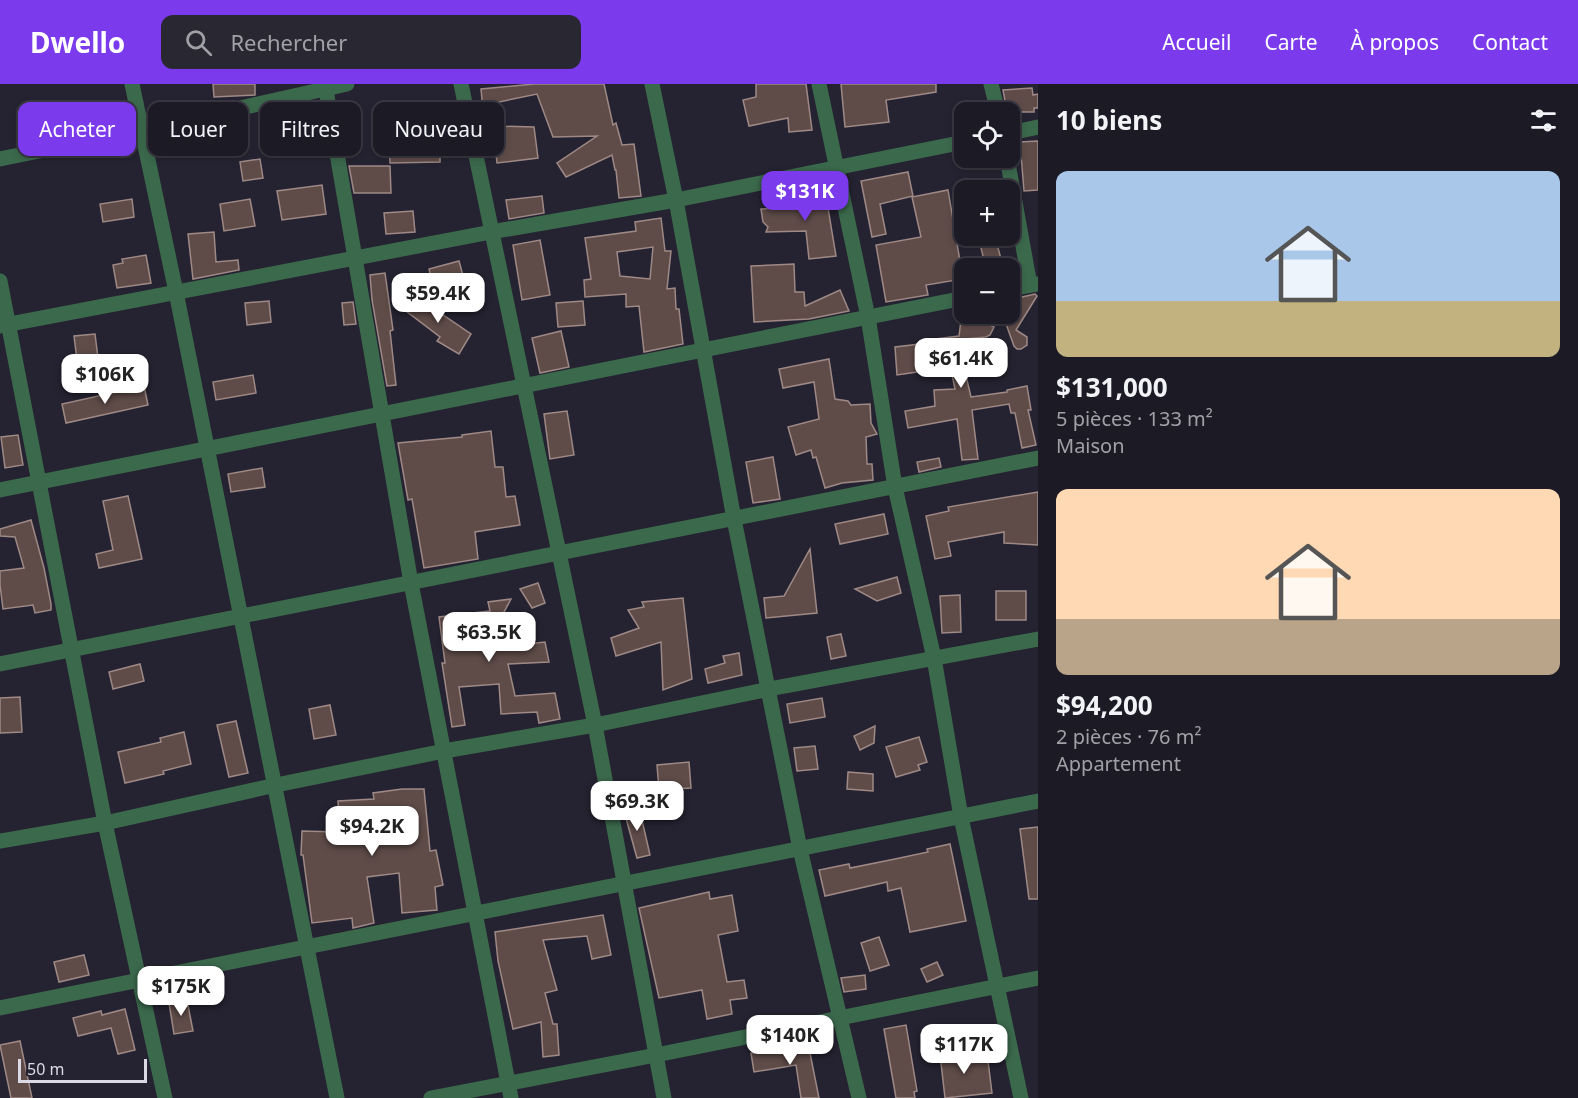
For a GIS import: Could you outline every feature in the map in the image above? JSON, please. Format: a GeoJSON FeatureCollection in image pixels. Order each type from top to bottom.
{"type":"FeatureCollection","features":[{"type":"Feature","properties":{"kind":"street"},"geometry":{"type":"LineString","coordinates":[[132,84],[276,785],[337,1098]]}},
{"type":"Feature","properties":{"kind":"street"},"geometry":{"type":"LineString","coordinates":[[0,159],[143,130],[325,87],[347,84]]}},
{"type":"Feature","properties":{"kind":"street"},"geometry":{"type":"LineString","coordinates":[[461,84],[595,725],[664,1098]]}},
{"type":"Feature","properties":{"kind":"street"},"geometry":{"type":"LineString","coordinates":[[652,84],[676,200],[734,519],[800,849],[859,1098]]}},
{"type":"Feature","properties":{"kind":"street"},"geometry":{"type":"LineString","coordinates":[[819,84],[868,317],[895,487],[934,658],[961,817],[1021,1098]]}},
{"type":"Feature","properties":{"kind":"street"},"geometry":{"type":"LineString","coordinates":[[991,84],[996,102]]}},
{"type":"Feature","properties":{"kind":"street"},"geometry":{"type":"LineString","coordinates":[[325,87],[411,583],[510,1091]]}},
{"type":"Feature","properties":{"kind":"street"},"geometry":{"type":"LineString","coordinates":[[1020,131],[1038,127]]}},
{"type":"Feature","properties":{"kind":"street"},"geometry":{"type":"LineString","coordinates":[[4,326],[491,232],[676,200],[954,144]]}},
{"type":"Feature","properties":{"kind":"street"},"geometry":{"type":"LineString","coordinates":[[1009,168],[1034,285]]}},
{"type":"Feature","properties":{"kind":"street"},"geometry":{"type":"LineString","coordinates":[[0,281],[4,326],[73,650],[105,823],[165,1098]]}},
{"type":"Feature","properties":{"kind":"street"},"geometry":{"type":"LineString","coordinates":[[0,490],[954,300]]}},
{"type":"Feature","properties":{"kind":"street"},"geometry":{"type":"LineString","coordinates":[[0,664],[1038,458]]}},
{"type":"Feature","properties":{"kind":"street"},"geometry":{"type":"LineString","coordinates":[[0,841],[105,823],[444,751],[595,725],[769,688],[1038,639]]}},
{"type":"Feature","properties":{"kind":"street"},"geometry":{"type":"LineString","coordinates":[[0,1008],[1038,801]]}},
{"type":"Feature","properties":{"kind":"street"},"geometry":{"type":"LineString","coordinates":[[431,1098],[510,1091],[656,1055],[1038,978]]}},
{"type":"Feature","properties":{"kind":"building"},"geometry":{"type":"Polygon","coordinates":[[[213,84],[255,84],[255,95],[214,97],[213,84]]]}},
{"type":"Feature","properties":{"kind":"building"},"geometry":{"type":"Polygon","coordinates":[[[534,84],[604,84],[613,125],[616,123],[622,145],[634,144],[641,196],[619,198],[612,155],[566,177],[557,163],[597,136],[553,137],[537,94],[499,102],[482,102],[481,89],[534,84]]]}},
{"type":"Feature","properties":{"kind":"building"},"geometry":{"type":"Polygon","coordinates":[[[756,84],[806,84],[812,130],[789,132],[788,118],[749,126],[743,100],[756,97],[756,84]]]}},
{"type":"Feature","properties":{"kind":"building"},"geometry":{"type":"Polygon","coordinates":[[[841,84],[936,84],[936,92],[886,100],[889,122],[845,127],[841,84]]]}},
{"type":"Feature","properties":{"kind":"building"},"geometry":{"type":"Polygon","coordinates":[[[1032,88],[1033,95],[1038,94],[1038,108],[1034,108],[1034,112],[1020,112],[1020,102],[1005,102],[1003,90],[1032,88]]]}},
{"type":"Feature","properties":{"kind":"building"},"geometry":{"type":"Polygon","coordinates":[[[504,126],[534,127],[538,158],[497,163],[496,156],[504,156],[504,126]]]}},
{"type":"Feature","properties":{"kind":"building"},"geometry":{"type":"Polygon","coordinates":[[[1038,141],[1038,190],[1024,191],[1020,142],[1038,141]]]}},
{"type":"Feature","properties":{"kind":"building"},"geometry":{"type":"Polygon","coordinates":[[[390,156],[440,156],[440,162],[390,163],[390,156]]]}},
{"type":"Feature","properties":{"kind":"building"},"geometry":{"type":"Polygon","coordinates":[[[260,159],[263,178],[243,181],[240,162],[260,159]]]}},
{"type":"Feature","properties":{"kind":"building"},"geometry":{"type":"Polygon","coordinates":[[[349,166],[390,166],[391,193],[354,193],[349,166]]]}},
{"type":"Feature","properties":{"kind":"building"},"geometry":{"type":"Polygon","coordinates":[[[908,172],[913,196],[880,204],[886,234],[872,237],[861,181],[908,172]]]}},
{"type":"Feature","properties":{"kind":"building"},"geometry":{"type":"Polygon","coordinates":[[[322,185],[326,214],[282,220],[277,191],[322,185]]]}},
{"type":"Feature","properties":{"kind":"building"},"geometry":{"type":"Polygon","coordinates":[[[825,190],[836,256],[809,259],[806,231],[766,232],[768,227],[763,222],[761,209],[796,207],[794,195],[825,190]]]}},
{"type":"Feature","properties":{"kind":"building"},"geometry":{"type":"Polygon","coordinates":[[[948,190],[954,226],[954,246],[957,246],[959,258],[954,258],[954,280],[926,285],[928,295],[886,302],[876,245],[921,237],[912,197],[948,190]]]}},
{"type":"Feature","properties":{"kind":"building"},"geometry":{"type":"Polygon","coordinates":[[[542,196],[544,213],[509,219],[506,200],[542,196]]]}},
{"type":"Feature","properties":{"kind":"building"},"geometry":{"type":"Polygon","coordinates":[[[132,199],[134,217],[103,222],[100,204],[132,199]]]}},
{"type":"Feature","properties":{"kind":"building"},"geometry":{"type":"Polygon","coordinates":[[[250,199],[255,226],[224,231],[220,204],[250,199]]]}},
{"type":"Feature","properties":{"kind":"building"},"geometry":{"type":"Polygon","coordinates":[[[413,211],[415,232],[386,234],[384,213],[413,211]]]}},
{"type":"Feature","properties":{"kind":"building"},"geometry":{"type":"Polygon","coordinates":[[[661,218],[665,251],[671,251],[667,289],[675,288],[676,309],[679,309],[683,344],[644,352],[639,306],[626,307],[626,294],[585,297],[584,280],[591,279],[585,238],[636,231],[635,222],[661,218]],[[653,247],[617,252],[620,276],[650,279],[653,247]]]}},
{"type":"Feature","properties":{"kind":"building"},"geometry":{"type":"Polygon","coordinates":[[[214,232],[216,262],[238,260],[239,270],[193,279],[188,234],[214,232]]]}},
{"type":"Feature","properties":{"kind":"building"},"geometry":{"type":"Polygon","coordinates":[[[540,240],[550,295],[522,300],[513,245],[540,240]]]}},
{"type":"Feature","properties":{"kind":"building"},"geometry":{"type":"Polygon","coordinates":[[[980,246],[998,246],[1001,258],[984,258],[980,246]]]}},
{"type":"Feature","properties":{"kind":"building"},"geometry":{"type":"Polygon","coordinates":[[[146,255],[151,283],[117,288],[113,265],[123,263],[122,259],[146,255]]]}},
{"type":"Feature","properties":{"kind":"building"},"geometry":{"type":"Polygon","coordinates":[[[459,261],[469,298],[438,306],[429,269],[459,261]]]}},
{"type":"Feature","properties":{"kind":"building"},"geometry":{"type":"Polygon","coordinates":[[[794,264],[795,292],[804,292],[805,306],[840,290],[849,311],[809,319],[754,322],[751,266],[794,264]]]}},
{"type":"Feature","properties":{"kind":"building"},"geometry":{"type":"Polygon","coordinates":[[[385,273],[393,330],[390,331],[396,385],[387,386],[372,300],[370,275],[385,273]]]}},
{"type":"Feature","properties":{"kind":"building"},"geometry":{"type":"Polygon","coordinates":[[[411,293],[471,334],[459,354],[437,341],[440,337],[402,308],[411,293]]]}},
{"type":"Feature","properties":{"kind":"building"},"geometry":{"type":"Polygon","coordinates":[[[1035,294],[1037,296],[1020,324],[1020,300],[1022,297],[1035,294]]]}},
{"type":"Feature","properties":{"kind":"building"},"geometry":{"type":"Polygon","coordinates":[[[269,301],[271,322],[247,325],[245,303],[269,301]]]}},
{"type":"Feature","properties":{"kind":"building"},"geometry":{"type":"Polygon","coordinates":[[[583,301],[585,325],[558,327],[556,303],[583,301]]]}},
{"type":"Feature","properties":{"kind":"building"},"geometry":{"type":"Polygon","coordinates":[[[353,302],[356,324],[344,325],[342,303],[353,302]]]}},
{"type":"Feature","properties":{"kind":"building"},"geometry":{"type":"Polygon","coordinates":[[[960,324],[988,324],[994,327],[990,335],[986,337],[965,339],[968,358],[962,359],[971,397],[1007,392],[1007,390],[1027,386],[1031,410],[1028,410],[1036,445],[1022,448],[1015,413],[1011,413],[1009,404],[972,410],[978,459],[962,460],[957,419],[908,428],[905,411],[935,406],[934,390],[955,389],[949,360],[916,364],[917,372],[897,375],[895,347],[959,336],[960,324]]]}},
{"type":"Feature","properties":{"kind":"building"},"geometry":{"type":"Polygon","coordinates":[[[1006,324],[1020,324],[1016,330],[1027,337],[1027,345],[1021,349],[1014,346],[1006,324]]]}},
{"type":"Feature","properties":{"kind":"building"},"geometry":{"type":"Polygon","coordinates":[[[561,331],[569,367],[540,373],[532,338],[561,331]]]}},
{"type":"Feature","properties":{"kind":"building"},"geometry":{"type":"Polygon","coordinates":[[[95,334],[98,358],[77,360],[74,336],[95,334]]]}},
{"type":"Feature","properties":{"kind":"building"},"geometry":{"type":"Polygon","coordinates":[[[829,359],[835,399],[848,401],[851,405],[870,404],[871,423],[877,434],[866,437],[867,464],[872,464],[873,480],[842,483],[825,488],[816,457],[813,458],[811,450],[796,455],[788,427],[819,419],[814,382],[783,388],[779,369],[829,359]]]}},
{"type":"Feature","properties":{"kind":"building"},"geometry":{"type":"Polygon","coordinates":[[[253,375],[256,393],[216,400],[213,382],[253,375]]]}},
{"type":"Feature","properties":{"kind":"building"},"geometry":{"type":"Polygon","coordinates":[[[144,386],[148,405],[66,423],[62,404],[144,386]]]}},
{"type":"Feature","properties":{"kind":"building"},"geometry":{"type":"Polygon","coordinates":[[[567,411],[574,455],[550,459],[544,414],[567,411]]]}},
{"type":"Feature","properties":{"kind":"building"},"geometry":{"type":"Polygon","coordinates":[[[491,431],[495,467],[503,467],[506,497],[515,496],[520,525],[475,532],[478,559],[424,568],[412,499],[408,500],[398,443],[462,437],[462,435],[491,431]]]}},
{"type":"Feature","properties":{"kind":"building"},"geometry":{"type":"Polygon","coordinates":[[[18,435],[23,465],[5,468],[1,437],[18,435]]]}},
{"type":"Feature","properties":{"kind":"building"},"geometry":{"type":"Polygon","coordinates":[[[773,457],[780,499],[753,503],[746,462],[773,457]]]}},
{"type":"Feature","properties":{"kind":"building"},"geometry":{"type":"Polygon","coordinates":[[[939,458],[941,467],[919,472],[917,462],[939,458]]]}},
{"type":"Feature","properties":{"kind":"building"},"geometry":{"type":"Polygon","coordinates":[[[262,468],[265,487],[231,492],[228,474],[262,468]]]}},
{"type":"Feature","properties":{"kind":"building"},"geometry":{"type":"Polygon","coordinates":[[[1038,492],[1038,545],[1004,543],[1004,532],[948,542],[951,556],[935,559],[926,516],[949,511],[948,507],[1038,492]]]}},
{"type":"Feature","properties":{"kind":"building"},"geometry":{"type":"Polygon","coordinates":[[[128,496],[142,559],[99,568],[96,554],[113,550],[103,501],[128,496]]]}},
{"type":"Feature","properties":{"kind":"building"},"geometry":{"type":"Polygon","coordinates":[[[884,514],[888,534],[840,544],[835,524],[884,514]]]}},
{"type":"Feature","properties":{"kind":"building"},"geometry":{"type":"Polygon","coordinates":[[[31,520],[44,568],[51,610],[35,613],[33,605],[3,609],[0,571],[24,568],[15,537],[0,536],[0,529],[31,520]]]}},
{"type":"Feature","properties":{"kind":"building"},"geometry":{"type":"Polygon","coordinates":[[[810,549],[817,613],[766,618],[764,598],[784,596],[810,549]]]}},
{"type":"Feature","properties":{"kind":"building"},"geometry":{"type":"Polygon","coordinates":[[[897,577],[901,593],[877,601],[855,589],[897,577]]]}},
{"type":"Feature","properties":{"kind":"building"},"geometry":{"type":"Polygon","coordinates":[[[538,583],[545,603],[532,608],[520,589],[538,583]]]}},
{"type":"Feature","properties":{"kind":"building"},"geometry":{"type":"Polygon","coordinates":[[[996,591],[1026,591],[1026,620],[996,620],[996,591]]]}},
{"type":"Feature","properties":{"kind":"building"},"geometry":{"type":"Polygon","coordinates":[[[960,595],[961,632],[942,633],[940,596],[960,595]]]}},
{"type":"Feature","properties":{"kind":"building"},"geometry":{"type":"Polygon","coordinates":[[[683,598],[692,679],[663,690],[661,642],[616,656],[611,638],[639,628],[628,610],[644,607],[642,602],[683,598]]]}},
{"type":"Feature","properties":{"kind":"building"},"geometry":{"type":"Polygon","coordinates":[[[511,599],[496,627],[509,646],[545,642],[549,662],[508,664],[515,696],[555,693],[560,719],[539,723],[537,712],[501,714],[499,684],[459,687],[465,725],[452,727],[442,663],[445,663],[439,617],[490,611],[488,602],[511,599]]]}},
{"type":"Feature","properties":{"kind":"building"},"geometry":{"type":"Polygon","coordinates":[[[841,634],[846,656],[831,659],[827,637],[841,634]]]}},
{"type":"Feature","properties":{"kind":"building"},"geometry":{"type":"Polygon","coordinates":[[[739,653],[742,675],[708,683],[705,669],[725,663],[723,656],[739,653]]]}},
{"type":"Feature","properties":{"kind":"building"},"geometry":{"type":"Polygon","coordinates":[[[140,664],[144,681],[113,689],[109,672],[140,664]]]}},
{"type":"Feature","properties":{"kind":"building"},"geometry":{"type":"Polygon","coordinates":[[[20,697],[22,732],[0,733],[0,698],[20,697]]]}},
{"type":"Feature","properties":{"kind":"building"},"geometry":{"type":"Polygon","coordinates":[[[822,698],[825,717],[790,723],[787,704],[822,698]]]}},
{"type":"Feature","properties":{"kind":"building"},"geometry":{"type":"Polygon","coordinates":[[[330,705],[336,735],[314,739],[309,709],[330,705]]]}},
{"type":"Feature","properties":{"kind":"building"},"geometry":{"type":"Polygon","coordinates":[[[236,721],[248,773],[229,777],[217,725],[236,721]]]}},
{"type":"Feature","properties":{"kind":"building"},"geometry":{"type":"Polygon","coordinates":[[[875,726],[874,743],[860,750],[854,736],[875,726]]]}},
{"type":"Feature","properties":{"kind":"building"},"geometry":{"type":"Polygon","coordinates":[[[184,732],[191,764],[163,771],[164,774],[125,783],[118,752],[161,742],[160,738],[184,732]]]}},
{"type":"Feature","properties":{"kind":"building"},"geometry":{"type":"Polygon","coordinates":[[[919,737],[927,762],[918,765],[920,770],[896,777],[886,747],[919,737]]]}},
{"type":"Feature","properties":{"kind":"building"},"geometry":{"type":"Polygon","coordinates":[[[815,746],[818,769],[797,771],[794,748],[815,746]]]}},
{"type":"Feature","properties":{"kind":"building"},"geometry":{"type":"Polygon","coordinates":[[[689,762],[691,788],[659,790],[657,765],[689,762]]]}},
{"type":"Feature","properties":{"kind":"building"},"geometry":{"type":"Polygon","coordinates":[[[848,772],[873,774],[873,791],[847,789],[848,772]]]}},
{"type":"Feature","properties":{"kind":"building"},"geometry":{"type":"Polygon","coordinates":[[[424,789],[430,851],[436,850],[443,885],[435,887],[437,910],[402,913],[399,873],[367,877],[374,923],[353,928],[352,918],[312,923],[303,855],[301,855],[302,831],[340,832],[338,801],[374,799],[373,793],[424,789]]]}},
{"type":"Feature","properties":{"kind":"building"},"geometry":{"type":"Polygon","coordinates":[[[639,807],[650,855],[637,858],[624,811],[639,807]]]}},
{"type":"Feature","properties":{"kind":"building"},"geometry":{"type":"Polygon","coordinates":[[[1038,827],[1038,899],[1029,899],[1020,829],[1038,827]]]}},
{"type":"Feature","properties":{"kind":"building"},"geometry":{"type":"Polygon","coordinates":[[[950,844],[966,921],[910,932],[901,888],[888,891],[887,882],[825,896],[819,870],[849,864],[850,868],[928,852],[927,849],[950,844]]]}},
{"type":"Feature","properties":{"kind":"building"},"geometry":{"type":"Polygon","coordinates":[[[709,892],[710,899],[732,895],[738,931],[718,935],[727,982],[744,980],[747,998],[730,1000],[732,1014],[707,1019],[702,990],[659,998],[639,908],[709,892]]]}},
{"type":"Feature","properties":{"kind":"building"},"geometry":{"type":"Polygon","coordinates":[[[603,915],[611,955],[592,959],[587,936],[543,940],[557,990],[545,993],[553,1024],[557,1024],[559,1055],[543,1057],[541,1022],[513,1029],[498,961],[495,932],[603,915]]]}},
{"type":"Feature","properties":{"kind":"building"},"geometry":{"type":"Polygon","coordinates":[[[879,937],[889,965],[870,971],[861,943],[879,937]]]}},
{"type":"Feature","properties":{"kind":"building"},"geometry":{"type":"Polygon","coordinates":[[[84,955],[89,975],[59,982],[54,962],[84,955]]]}},
{"type":"Feature","properties":{"kind":"building"},"geometry":{"type":"Polygon","coordinates":[[[937,962],[943,975],[927,982],[921,969],[937,962]]]}},
{"type":"Feature","properties":{"kind":"building"},"geometry":{"type":"Polygon","coordinates":[[[865,975],[866,989],[844,992],[841,978],[865,975]]]}},
{"type":"Feature","properties":{"kind":"building"},"geometry":{"type":"Polygon","coordinates":[[[187,1000],[193,1031],[174,1034],[169,1003],[187,1000]]]}},
{"type":"Feature","properties":{"kind":"building"},"geometry":{"type":"Polygon","coordinates":[[[125,1009],[135,1050],[118,1054],[111,1028],[78,1036],[73,1018],[101,1011],[102,1015],[125,1009]]]}},
{"type":"Feature","properties":{"kind":"building"},"geometry":{"type":"Polygon","coordinates":[[[906,1025],[917,1091],[914,1092],[915,1098],[896,1098],[884,1029],[906,1025]]]}},
{"type":"Feature","properties":{"kind":"building"},"geometry":{"type":"Polygon","coordinates":[[[20,1041],[32,1098],[11,1098],[0,1045],[20,1041]]]}},
{"type":"Feature","properties":{"kind":"building"},"geometry":{"type":"Polygon","coordinates":[[[808,1043],[819,1098],[801,1098],[796,1065],[754,1072],[751,1053],[808,1043]]]}},
{"type":"Feature","properties":{"kind":"building"},"geometry":{"type":"Polygon","coordinates":[[[966,1048],[969,1063],[988,1061],[992,1093],[945,1098],[940,1054],[966,1048]]]}}]}
